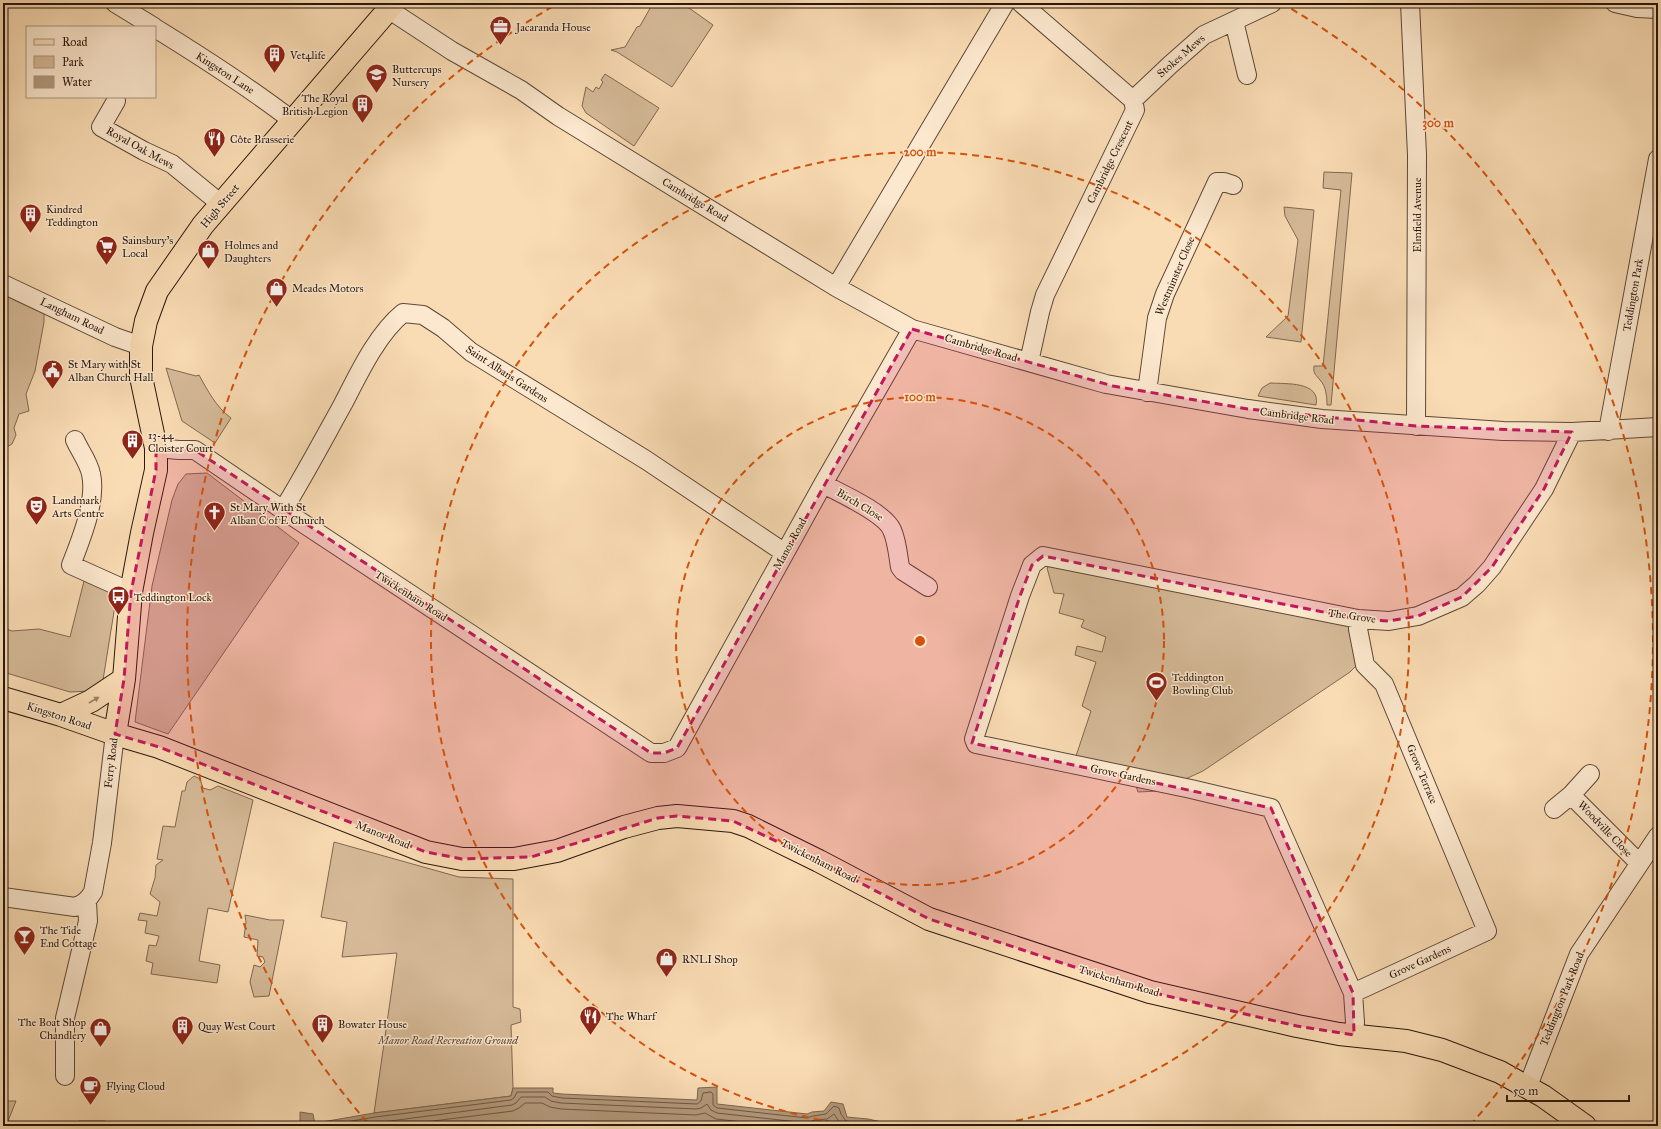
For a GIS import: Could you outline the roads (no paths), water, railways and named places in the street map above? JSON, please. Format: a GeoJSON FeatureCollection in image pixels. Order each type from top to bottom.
{"type":"FeatureCollection","features":[{"type":"Feature","properties":{"kind":"main road","name":"High Street"},"geometry":{"type":"LineString","coordinates":[[156,448],[141,377],[141,346],[146,321],[157,291],[203,225],[391,6]]}},
{"type":"Feature","properties":{"kind":"main road","name":"Ferry Road"},"geometry":{"type":"LineString","coordinates":[[115,734],[124,679],[131,592],[156,470],[156,448]]}},
{"type":"Feature","properties":{"kind":"main road"},"geometry":{"type":"LineString","coordinates":[[60,715],[91,701],[124,679]]}},
{"type":"Feature","properties":{"kind":"main road","name":"Kingston Road"},"geometry":{"type":"LineString","coordinates":[[3,698],[60,715],[115,734]]}},
{"type":"Feature","properties":{"kind":"main road","name":"Manor Road"},"geometry":{"type":"LineString","coordinates":[[115,734],[159,747],[426,852],[462,859],[514,859],[530,857],[564,849],[624,827],[658,818]]}},
{"type":"Feature","properties":{"kind":"main road","name":"Twickenham Road"},"geometry":{"type":"LineString","coordinates":[[658,818],[677,816],[733,821],[748,826],[819,861],[928,919],[1150,992],[1297,1026],[1406,1041],[1442,1050],[1500,1072],[1528,1086],[1585,1126]]}},
{"type":"Feature","properties":{"kind":"street","name":"Kingston Lane"},"geometry":{"type":"LineString","coordinates":[[115,3],[152,26]]}},
{"type":"Feature","properties":{"kind":"street"},"geometry":{"type":"LineString","coordinates":[[836,286],[1005,3]]}},
{"type":"Feature","properties":{"kind":"street"},"geometry":{"type":"LineString","coordinates":[[1021,3],[1133,100]]}},
{"type":"Feature","properties":{"kind":"street","name":"Stokes Mews"},"geometry":{"type":"LineString","coordinates":[[1133,100],[1204,35],[1272,3]]}},
{"type":"Feature","properties":{"kind":"street","name":"Elmfield Avenue"},"geometry":{"type":"LineString","coordinates":[[1410,3],[1417,155],[1416,426]]}},
{"type":"Feature","properties":{"kind":"street"},"geometry":{"type":"LineString","coordinates":[[1615,3],[1638,8],[1658,9]]}},
{"type":"Feature","properties":{"kind":"street","name":"Cambridge Road"},"geometry":{"type":"LineString","coordinates":[[391,6],[452,51],[521,90],[558,116],[836,286],[912,329],[1113,386],[1248,410],[1322,419],[1503,431],[1572,432],[1658,427]]}},
{"type":"Feature","properties":{"kind":"street"},"geometry":{"type":"LineString","coordinates":[[1234,21],[1248,75]]}},
{"type":"Feature","properties":{"kind":"street","name":"Kingston Lane"},"geometry":{"type":"LineString","coordinates":[[156,28],[229,74],[293,121]]}},
{"type":"Feature","properties":{"kind":"street","name":"Cambridge Crescent"},"geometry":{"type":"LineString","coordinates":[[1030,362],[1045,295],[1135,110],[1133,100]]}},
{"type":"Feature","properties":{"kind":"street","name":"Royal Oak Mews"},"geometry":{"type":"LineString","coordinates":[[116,101],[101,127],[144,151],[172,164],[221,204]]}},
{"type":"Feature","properties":{"kind":"street","name":"Teddington Park"},"geometry":{"type":"LineString","coordinates":[[1608,431],[1658,159]]}},
{"type":"Feature","properties":{"kind":"street","name":"Westminster Close"},"geometry":{"type":"LineString","coordinates":[[1148,392],[1157,318],[1165,294],[1217,182],[1224,182],[1233,186]]}},
{"type":"Feature","properties":{"kind":"street","name":"Langham Road"},"geometry":{"type":"LineString","coordinates":[[3,284],[115,337],[141,346]]}},
{"type":"Feature","properties":{"kind":"street","name":"Saint Albans Gardens"},"geometry":{"type":"LineString","coordinates":[[283,510],[310,466],[367,360],[394,320],[403,313],[423,315],[443,328],[471,352],[646,460],[785,553]]}},
{"type":"Feature","properties":{"kind":"street","name":"Manor Road"},"geometry":{"type":"LineString","coordinates":[[664,753],[676,748],[823,484],[912,329]]}},
{"type":"Feature","properties":{"kind":"street","name":"The Grove"},"geometry":{"type":"LineString","coordinates":[[1043,556],[1358,619],[1389,621],[1418,616],[1462,597],[1477,584],[1492,567],[1544,489],[1572,432]]}},
{"type":"Feature","properties":{"kind":"street"},"geometry":{"type":"LineString","coordinates":[[75,440],[91,473],[93,491],[83,533],[71,564],[131,592]]}},
{"type":"Feature","properties":{"kind":"street","name":"Twickenham Road"},"geometry":{"type":"LineString","coordinates":[[156,448],[195,450],[651,754],[664,753]]}},
{"type":"Feature","properties":{"kind":"street","name":"Birch Close"},"geometry":{"type":"LineString","coordinates":[[823,484],[862,504],[886,520],[892,530],[900,567],[903,571],[928,587]]}},
{"type":"Feature","properties":{"kind":"street","name":"Grove Gardens"},"geometry":{"type":"LineString","coordinates":[[1043,556],[1032,565],[1020,596],[974,739],[976,744],[1191,789],[1271,808],[1353,993],[1355,1022],[1354,1035]]}},
{"type":"Feature","properties":{"kind":"street","name":"Grove Terrace"},"geometry":{"type":"LineString","coordinates":[[1358,619],[1358,629],[1365,665],[1384,684],[1487,931]]}},
{"type":"Feature","properties":{"kind":"street","name":"Ferry Road"},"geometry":{"type":"LineString","coordinates":[[86,902],[93,892],[95,884],[102,843],[115,734]]}},
{"type":"Feature","properties":{"kind":"street","name":"Woodville Close"},"geometry":{"type":"LineString","coordinates":[[1554,809],[1571,795],[1590,774]]}},
{"type":"Feature","properties":{"kind":"street","name":"Woodville Close"},"geometry":{"type":"LineString","coordinates":[[1571,795],[1639,863]]}},
{"type":"Feature","properties":{"kind":"street","name":"Teddington Park Road"},"geometry":{"type":"LineString","coordinates":[[1528,1086],[1579,954],[1658,836]]}},
{"type":"Feature","properties":{"kind":"street"},"geometry":{"type":"LineString","coordinates":[[3,898],[68,907],[75,907],[86,902],[88,921],[64,1018],[65,1076]]}},
{"type":"Feature","properties":{"kind":"street","name":"Grove Gardens"},"geometry":{"type":"LineString","coordinates":[[1353,993],[1487,931]]}},
{"type":"Feature","properties":{"kind":"water"},"geometry":{"type":"Polygon","coordinates":[[[717,1087],[717,1104],[807,1114],[824,1111],[831,1102],[843,1104],[847,1117],[868,1119],[900,1126],[265,1126],[300,1124],[300,1112],[313,1114],[315,1124],[374,1113],[511,1096],[513,1088],[553,1088],[553,1093],[562,1094],[697,1100],[698,1088],[717,1087]]]}},
{"type":"Feature","properties":{"kind":"water"},"geometry":{"type":"Polygon","coordinates":[[[79,1121],[105,1121],[109,1126],[78,1126],[79,1121]]]}},
{"type":"Feature","properties":{"kind":"place","name":"Jacaranda House"},"geometry":{"type":"Point","coordinates":[501,46]}},
{"type":"Feature","properties":{"kind":"place","name":"Vet4life"},"geometry":{"type":"Point","coordinates":[274,74]}},
{"type":"Feature","properties":{"kind":"place","name":"Buttercups Nursery"},"geometry":{"type":"Point","coordinates":[376,94]}},
{"type":"Feature","properties":{"kind":"place","name":"The Royal British Legion"},"geometry":{"type":"Point","coordinates":[363,124]}},
{"type":"Feature","properties":{"kind":"place","name":"Côte Brasserie"},"geometry":{"type":"Point","coordinates":[214,158]}},
{"type":"Feature","properties":{"kind":"place","name":"Kindred Teddington"},"geometry":{"type":"Point","coordinates":[31,234]}},
{"type":"Feature","properties":{"kind":"place","name":"Sainsbury's Local"},"geometry":{"type":"Point","coordinates":[107,266]}},
{"type":"Feature","properties":{"kind":"place","name":"Holmes and Daughters"},"geometry":{"type":"Point","coordinates":[209,270]}},
{"type":"Feature","properties":{"kind":"place","name":"Meades Motors"},"geometry":{"type":"Point","coordinates":[276,308]}},
{"type":"Feature","properties":{"kind":"place","name":"St Mary with St Alban Church Hall"},"geometry":{"type":"Point","coordinates":[52,390]}},
{"type":"Feature","properties":{"kind":"place","name":"13-44 Cloister Court"},"geometry":{"type":"Point","coordinates":[132,460]}},
{"type":"Feature","properties":{"kind":"place","name":"Landmark Arts Centre"},"geometry":{"type":"Point","coordinates":[37,526]}},
{"type":"Feature","properties":{"kind":"place","name":"St Mary With St Alban C of E Church"},"geometry":{"type":"Point","coordinates":[214,532]}},
{"type":"Feature","properties":{"kind":"place","name":"Teddington Lock"},"geometry":{"type":"Point","coordinates":[119,616]}},
{"type":"Feature","properties":{"kind":"place","name":"Teddington Bowling Club"},"geometry":{"type":"Point","coordinates":[1157,702]}},
{"type":"Feature","properties":{"kind":"place","name":"The Tide End Cottage"},"geometry":{"type":"Point","coordinates":[25,956]}},
{"type":"Feature","properties":{"kind":"place","name":"RNLI Shop"},"geometry":{"type":"Point","coordinates":[667,978]}},
{"type":"Feature","properties":{"kind":"place","name":"The Wharf"},"geometry":{"type":"Point","coordinates":[590,1036]}},
{"type":"Feature","properties":{"kind":"place","name":"Bowater House"},"geometry":{"type":"Point","coordinates":[323,1044]}},
{"type":"Feature","properties":{"kind":"place","name":"Quay West Court"},"geometry":{"type":"Point","coordinates":[183,1046]}},
{"type":"Feature","properties":{"kind":"place","name":"The Boat Shop Chandlery"},"geometry":{"type":"Point","coordinates":[101,1048]}},
{"type":"Feature","properties":{"kind":"place","name":"Flying Cloud"},"geometry":{"type":"Point","coordinates":[90,1106]}},
{"type":"Feature","properties":{"kind":"park label","name":"Manor Road Recreation Ground"},"geometry":{"type":"Point","coordinates":[448,1040]}}]}
